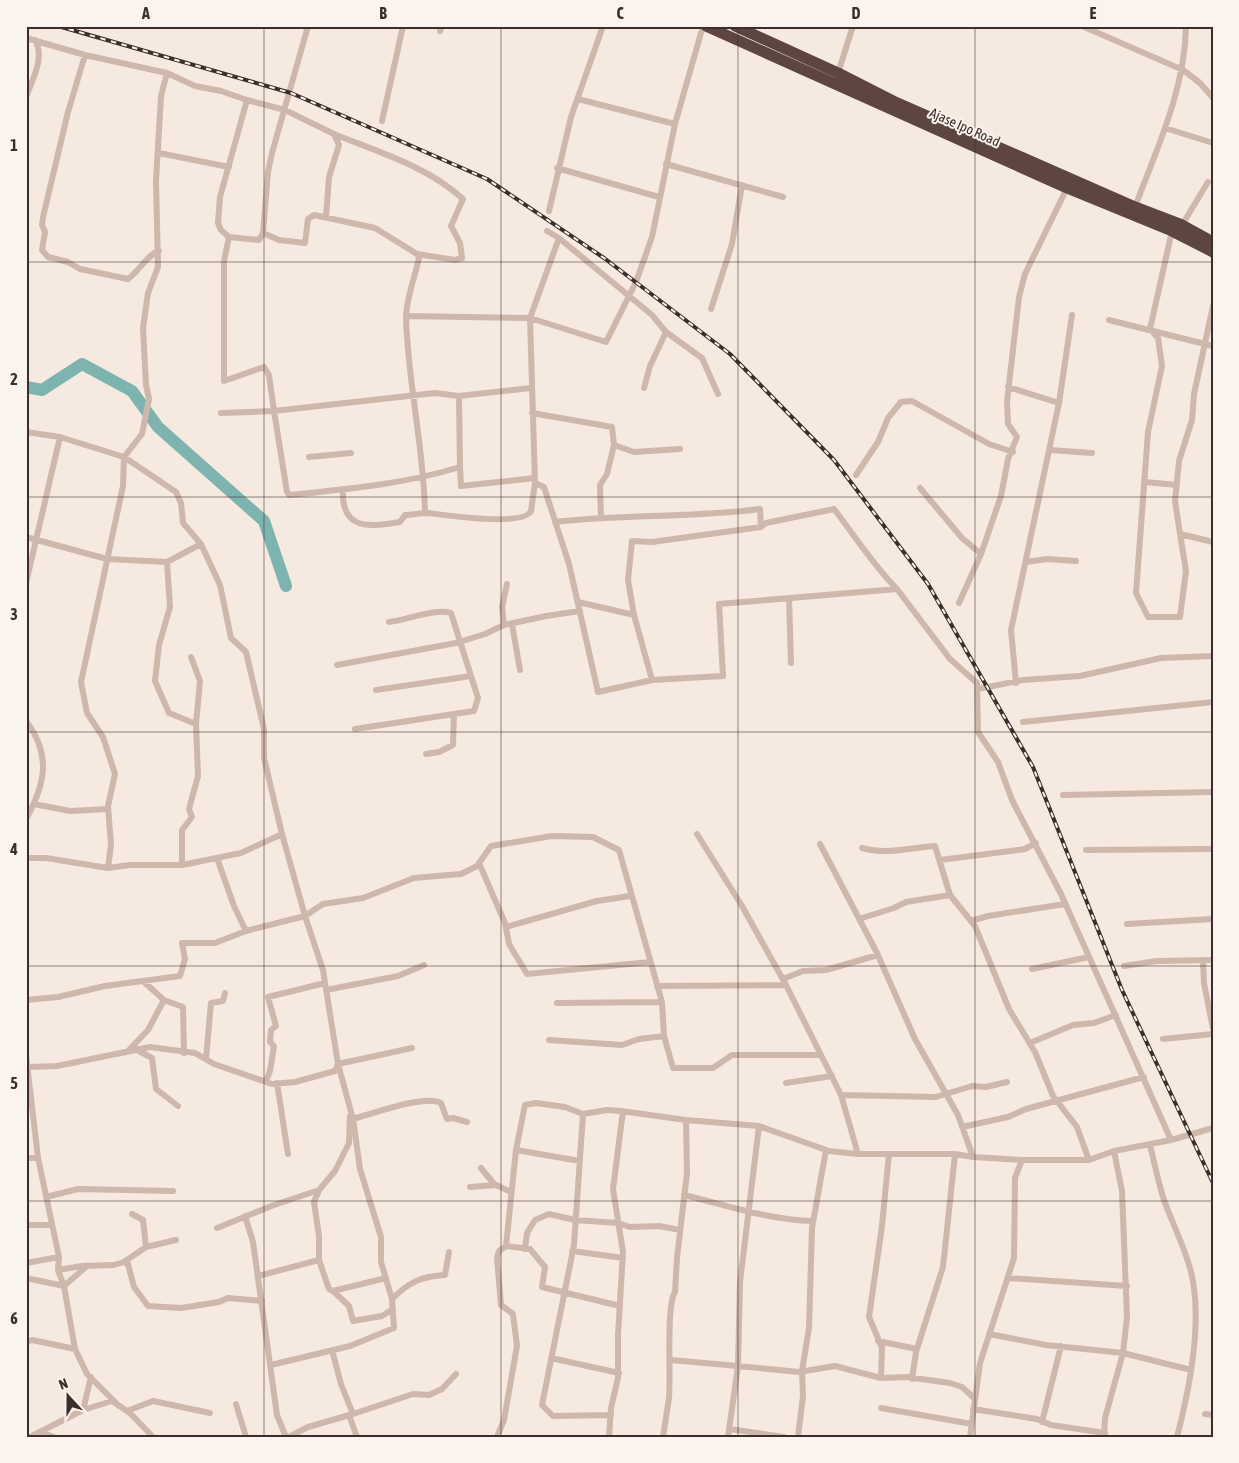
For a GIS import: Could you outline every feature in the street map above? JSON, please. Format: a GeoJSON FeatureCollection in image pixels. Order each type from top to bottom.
{"type":"FeatureCollection","features":[{"type":"Feature","properties":{"kind":"highway","name":"Ajase Ipo Road"},"geometry":{"type":"LineString","coordinates":[[704,26],[1067,188],[1172,232],[1213,252]]}},
{"type":"Feature","properties":{"kind":"highway","name":"Ajase Ipo Road"},"geometry":{"type":"LineString","coordinates":[[735,26],[838,73],[893,101],[1135,207],[1182,225],[1213,242]]}},
{"type":"Feature","properties":{"kind":"street"},"geometry":{"type":"LineString","coordinates":[[247,100],[220,197],[218,222],[221,230],[229,237],[259,240],[262,233],[268,172],[308,26]]}},
{"type":"Feature","properties":{"kind":"street"},"geometry":{"type":"LineString","coordinates":[[382,121],[402,26]]}},
{"type":"Feature","properties":{"kind":"street"},"geometry":{"type":"LineString","coordinates":[[549,211],[558,168],[578,98],[603,26]]}},
{"type":"Feature","properties":{"kind":"street"},"geometry":{"type":"LineString","coordinates":[[406,316],[530,318],[606,342],[629,296],[652,237],[675,124],[704,26]]}},
{"type":"Feature","properties":{"kind":"street"},"geometry":{"type":"LineString","coordinates":[[838,73],[853,26]]}},
{"type":"Feature","properties":{"kind":"street"},"geometry":{"type":"LineString","coordinates":[[1082,26],[1183,70],[1200,83],[1213,98]]}},
{"type":"Feature","properties":{"kind":"street"},"geometry":{"type":"LineString","coordinates":[[1135,207],[1165,128],[1183,70],[1186,26]]}},
{"type":"Feature","properties":{"kind":"street"},"geometry":{"type":"LineString","coordinates":[[26,38],[85,55],[167,73],[195,86],[221,91],[286,110],[334,134],[416,168],[447,184],[464,199],[451,226],[460,243],[462,258],[455,260],[417,254],[375,228],[326,216],[314,215],[308,219],[305,243],[279,240],[262,233]]}},
{"type":"Feature","properties":{"kind":"street"},"geometry":{"type":"LineString","coordinates":[[26,97],[40,56],[40,49],[35,40]]}},
{"type":"Feature","properties":{"kind":"street"},"geometry":{"type":"LineString","coordinates":[[85,55],[68,112],[43,217],[42,224],[45,232],[42,250],[48,257],[68,262],[80,269],[128,278],[138,272],[153,253],[159,251]]}},
{"type":"Feature","properties":{"kind":"street"},"geometry":{"type":"LineString","coordinates":[[108,868],[111,844],[108,809],[115,774],[103,737],[87,713],[81,682],[123,486],[124,457],[142,434],[149,399],[146,385],[143,328],[148,292],[158,267],[156,181],[161,96],[167,73]]}},
{"type":"Feature","properties":{"kind":"street"},"geometry":{"type":"LineString","coordinates":[[578,98],[675,124]]}},
{"type":"Feature","properties":{"kind":"street"},"geometry":{"type":"LineString","coordinates":[[1165,128],[1213,143]]}},
{"type":"Feature","properties":{"kind":"street"},"geometry":{"type":"LineString","coordinates":[[326,216],[329,177],[339,145],[334,134]]}},
{"type":"Feature","properties":{"kind":"street"},"geometry":{"type":"LineString","coordinates":[[159,153],[229,167]]}},
{"type":"Feature","properties":{"kind":"street"},"geometry":{"type":"LineString","coordinates":[[666,164],[783,196]]}},
{"type":"Feature","properties":{"kind":"street"},"geometry":{"type":"LineString","coordinates":[[558,168],[659,197]]}},
{"type":"Feature","properties":{"kind":"street"},"geometry":{"type":"LineString","coordinates":[[1182,225],[1208,182]]}},
{"type":"Feature","properties":{"kind":"street"},"geometry":{"type":"LineString","coordinates":[[711,309],[732,244],[742,185]]}},
{"type":"Feature","properties":{"kind":"street"},"geometry":{"type":"LineString","coordinates":[[959,603],[981,554],[1001,496],[1008,459],[1013,452],[1017,437],[1008,424],[1008,387],[1019,297],[1026,274],[1067,188]]}},
{"type":"Feature","properties":{"kind":"street"},"geometry":{"type":"LineString","coordinates":[[547,231],[559,238],[652,315],[666,332],[702,358],[718,394]]}},
{"type":"Feature","properties":{"kind":"street"},"geometry":{"type":"LineString","coordinates":[[1172,232],[1150,329],[1158,338],[1162,366],[1148,432],[1136,593],[1148,618],[1180,617],[1186,571],[1176,501],[1179,461],[1192,420],[1204,342],[1213,306]]}},
{"type":"Feature","properties":{"kind":"street"},"geometry":{"type":"LineString","coordinates":[[229,237],[224,261],[224,381],[264,367],[268,375],[286,492],[289,495],[343,490],[425,478],[460,467]]}},
{"type":"Feature","properties":{"kind":"street"},"geometry":{"type":"LineString","coordinates":[[343,490],[342,500],[347,515],[358,524],[378,526],[400,522],[405,515],[426,513],[483,519],[524,517],[531,512],[535,480],[530,318],[559,238]]}},
{"type":"Feature","properties":{"kind":"street"},"geometry":{"type":"LineString","coordinates":[[417,254],[419,258],[406,316],[425,478],[426,513]]}},
{"type":"Feature","properties":{"kind":"street"},"geometry":{"type":"LineString","coordinates":[[1016,683],[1011,630],[1050,450],[1072,315]]}},
{"type":"Feature","properties":{"kind":"street"},"geometry":{"type":"LineString","coordinates":[[1109,320],[1204,342],[1213,346]]}},
{"type":"Feature","properties":{"kind":"street"},"geometry":{"type":"LineString","coordinates":[[644,388],[650,366],[666,332]]}},
{"type":"Feature","properties":{"kind":"street"},"geometry":{"type":"LineString","coordinates":[[1008,387],[1059,403]]}},
{"type":"Feature","properties":{"kind":"street"},"geometry":{"type":"LineString","coordinates":[[221,413],[274,411],[435,393],[459,396],[531,388]]}},
{"type":"Feature","properties":{"kind":"street"},"geometry":{"type":"LineString","coordinates":[[459,396],[462,486],[535,480],[544,488],[569,564],[598,692],[652,680],[723,676],[719,604],[897,589]]}},
{"type":"Feature","properties":{"kind":"street"},"geometry":{"type":"LineString","coordinates":[[856,475],[878,442],[888,418],[901,402],[912,401],[989,444],[1013,452]]}},
{"type":"Feature","properties":{"kind":"street"},"geometry":{"type":"LineString","coordinates":[[532,413],[612,427],[614,445],[607,474],[600,485],[601,517]]}},
{"type":"Feature","properties":{"kind":"street"},"geometry":{"type":"LineString","coordinates":[[26,432],[60,437],[124,457],[176,492],[181,503],[184,523],[201,544],[220,585],[231,638],[246,652],[264,729],[264,758],[282,834],[326,987],[338,1064],[353,1119],[360,1169],[381,1237],[381,1262],[392,1299],[394,1328],[370,1340],[271,1365]]}},
{"type":"Feature","properties":{"kind":"street"},"geometry":{"type":"LineString","coordinates":[[26,583],[60,437]]}},
{"type":"Feature","properties":{"kind":"street"},"geometry":{"type":"LineString","coordinates":[[614,445],[634,452],[680,449]]}},
{"type":"Feature","properties":{"kind":"street"},"geometry":{"type":"LineString","coordinates":[[1050,450],[1092,453]]}},
{"type":"Feature","properties":{"kind":"street"},"geometry":{"type":"LineString","coordinates":[[309,457],[352,453]]}},
{"type":"Feature","properties":{"kind":"street"},"geometry":{"type":"LineString","coordinates":[[1145,482],[1177,486]]}},
{"type":"Feature","properties":{"kind":"street"},"geometry":{"type":"LineString","coordinates":[[920,488],[962,538],[981,554]]}},
{"type":"Feature","properties":{"kind":"street"},"geometry":{"type":"LineString","coordinates":[[555,522],[601,517],[723,514],[760,509],[761,527]]}},
{"type":"Feature","properties":{"kind":"street"},"geometry":{"type":"LineString","coordinates":[[652,680],[634,615],[628,580],[632,541],[652,542],[761,527],[766,522],[834,509],[878,570],[897,589],[950,659],[976,684],[978,689],[978,732],[998,762],[1012,800],[1036,843],[1065,904],[1171,1140]]}},
{"type":"Feature","properties":{"kind":"street"},"geometry":{"type":"LineString","coordinates":[[1180,534],[1213,542]]}},
{"type":"Feature","properties":{"kind":"street"},"geometry":{"type":"LineString","coordinates":[[26,538],[36,539],[107,559],[167,562],[201,544]]}},
{"type":"Feature","properties":{"kind":"street"},"geometry":{"type":"LineString","coordinates":[[1026,562],[1047,559],[1076,560]]}},
{"type":"Feature","properties":{"kind":"street"},"geometry":{"type":"LineString","coordinates":[[167,562],[170,607],[159,645],[155,680],[169,713],[196,724]]}},
{"type":"Feature","properties":{"kind":"street"},"geometry":{"type":"LineString","coordinates":[[504,625],[502,607],[507,584]]}},
{"type":"Feature","properties":{"kind":"street"},"geometry":{"type":"LineString","coordinates":[[789,598],[791,664]]}},
{"type":"Feature","properties":{"kind":"street"},"geometry":{"type":"LineString","coordinates":[[578,602],[634,615]]}},
{"type":"Feature","properties":{"kind":"street"},"geometry":{"type":"LineString","coordinates":[[355,728],[474,711],[478,698],[451,613],[443,610],[406,620],[389,622]]}},
{"type":"Feature","properties":{"kind":"street"},"geometry":{"type":"LineString","coordinates":[[336,666],[460,642],[504,625],[580,611]]}},
{"type":"Feature","properties":{"kind":"street"},"geometry":{"type":"LineString","coordinates":[[512,624],[520,670]]}},
{"type":"Feature","properties":{"kind":"street"},"geometry":{"type":"LineString","coordinates":[[978,689],[1016,683],[1023,680],[1080,676],[1161,658],[1213,656]]}},
{"type":"Feature","properties":{"kind":"street"},"geometry":{"type":"LineString","coordinates":[[182,865],[182,830],[192,817],[190,809],[198,776],[196,724],[200,681],[191,657]]}},
{"type":"Feature","properties":{"kind":"street"},"geometry":{"type":"LineString","coordinates":[[376,690],[471,676]]}},
{"type":"Feature","properties":{"kind":"street"},"geometry":{"type":"LineString","coordinates":[[1023,722],[1213,702]]}},
{"type":"Feature","properties":{"kind":"street"},"geometry":{"type":"LineString","coordinates":[[426,754],[439,752],[453,745],[454,714]]}},
{"type":"Feature","properties":{"kind":"street"},"geometry":{"type":"LineString","coordinates":[[26,722],[38,742],[44,763],[42,783],[26,819]]}},
{"type":"Feature","properties":{"kind":"street"},"geometry":{"type":"LineString","coordinates":[[1063,795],[1213,792]]}},
{"type":"Feature","properties":{"kind":"street"},"geometry":{"type":"LineString","coordinates":[[34,804],[70,811],[108,809]]}},
{"type":"Feature","properties":{"kind":"street"},"geometry":{"type":"LineString","coordinates":[[26,858],[46,858],[108,868],[130,865],[182,865],[241,853],[282,834]]}},
{"type":"Feature","properties":{"kind":"street"},"geometry":{"type":"LineString","coordinates":[[697,834],[742,906],[784,982],[832,1076],[841,1095],[858,1154]]}},
{"type":"Feature","properties":{"kind":"street"},"geometry":{"type":"LineString","coordinates":[[26,1000],[58,997],[105,986],[180,976],[185,960],[182,943],[215,942],[246,931],[305,916],[324,904],[363,898],[414,878],[461,874],[479,863],[491,846],[552,836],[593,837],[619,850],[630,896],[662,1002],[664,1036],[673,1068],[712,1068],[732,1055],[821,1055]]}},
{"type":"Feature","properties":{"kind":"street"},"geometry":{"type":"LineString","coordinates":[[940,860],[1025,849],[1036,843]]}},
{"type":"Feature","properties":{"kind":"street"},"geometry":{"type":"LineString","coordinates":[[820,844],[878,956],[915,1039],[944,1094],[958,1115],[973,1157]]}},
{"type":"Feature","properties":{"kind":"street"},"geometry":{"type":"LineString","coordinates":[[862,848],[880,852],[899,852],[935,846],[950,895],[971,921],[1009,1009],[1030,1043],[1056,1101],[1077,1127],[1089,1160]]}},
{"type":"Feature","properties":{"kind":"street"},"geometry":{"type":"LineString","coordinates":[[1086,850],[1213,849]]}},
{"type":"Feature","properties":{"kind":"street"},"geometry":{"type":"LineString","coordinates":[[217,858],[234,906],[246,931]]}},
{"type":"Feature","properties":{"kind":"street"},"geometry":{"type":"LineString","coordinates":[[479,863],[506,927],[509,944],[527,974],[650,962]]}},
{"type":"Feature","properties":{"kind":"street"},"geometry":{"type":"LineString","coordinates":[[859,918],[894,908],[906,902],[950,895]]}},
{"type":"Feature","properties":{"kind":"street"},"geometry":{"type":"LineString","coordinates":[[506,927],[597,901],[630,896]]}},
{"type":"Feature","properties":{"kind":"street"},"geometry":{"type":"LineString","coordinates":[[971,921],[988,916],[1065,904]]}},
{"type":"Feature","properties":{"kind":"street"},"geometry":{"type":"LineString","coordinates":[[1127,924],[1213,919]]}},
{"type":"Feature","properties":{"kind":"street"},"geometry":{"type":"LineString","coordinates":[[657,986],[784,982],[803,971],[826,970],[878,956]]}},
{"type":"Feature","properties":{"kind":"street"},"geometry":{"type":"LineString","coordinates":[[1032,969],[1089,958]]}},
{"type":"Feature","properties":{"kind":"street"},"geometry":{"type":"LineString","coordinates":[[1124,966],[1157,960],[1213,960]]}},
{"type":"Feature","properties":{"kind":"street"},"geometry":{"type":"LineString","coordinates":[[1203,960],[1204,983],[1213,1029]]}},
{"type":"Feature","properties":{"kind":"street"},"geometry":{"type":"LineString","coordinates":[[266,1081],[270,1071],[274,1046],[270,1042],[271,1030],[276,1026],[268,997],[398,976],[424,965]]}},
{"type":"Feature","properties":{"kind":"street"},"geometry":{"type":"LineString","coordinates":[[144,982],[164,1000],[183,1007],[184,1053]]}},
{"type":"Feature","properties":{"kind":"street"},"geometry":{"type":"LineString","coordinates":[[206,1059],[211,1003],[223,1001],[226,993]]}},
{"type":"Feature","properties":{"kind":"street"},"geometry":{"type":"LineString","coordinates":[[131,1050],[148,1030],[164,1000]]}},
{"type":"Feature","properties":{"kind":"street"},"geometry":{"type":"LineString","coordinates":[[556,1003],[662,1002]]}},
{"type":"Feature","properties":{"kind":"street"},"geometry":{"type":"LineString","coordinates":[[1030,1043],[1073,1025],[1094,1023],[1116,1015]]}},
{"type":"Feature","properties":{"kind":"street"},"geometry":{"type":"LineString","coordinates":[[1163,1039],[1213,1034]]}},
{"type":"Feature","properties":{"kind":"street"},"geometry":{"type":"LineString","coordinates":[[549,1040],[622,1045],[639,1039],[664,1036]]}},
{"type":"Feature","properties":{"kind":"street"},"geometry":{"type":"LineString","coordinates":[[28,1068],[57,1066],[150,1047],[195,1053],[206,1059],[266,1081],[277,1083],[295,1082],[335,1071],[338,1064]]}},
{"type":"Feature","properties":{"kind":"street"},"geometry":{"type":"LineString","coordinates":[[338,1064],[412,1048]]}},
{"type":"Feature","properties":{"kind":"street"},"geometry":{"type":"LineString","coordinates":[[131,1050],[152,1058],[156,1089],[178,1106]]}},
{"type":"Feature","properties":{"kind":"street"},"geometry":{"type":"LineString","coordinates":[[26,1056],[28,1092],[36,1131],[38,1158],[59,1257],[58,1270],[64,1286],[74,1349],[91,1377],[120,1406]]}},
{"type":"Feature","properties":{"kind":"street"},"geometry":{"type":"LineString","coordinates":[[786,1083],[832,1076]]}},
{"type":"Feature","properties":{"kind":"street"},"geometry":{"type":"LineString","coordinates":[[962,1127],[1008,1117],[1026,1109],[1144,1077]]}},
{"type":"Feature","properties":{"kind":"street"},"geometry":{"type":"LineString","coordinates":[[841,1095],[913,1097],[944,1094],[972,1086],[986,1087],[1007,1082]]}},
{"type":"Feature","properties":{"kind":"street"},"geometry":{"type":"LineString","coordinates":[[277,1083],[288,1154]]}},
{"type":"Feature","properties":{"kind":"street"},"geometry":{"type":"LineString","coordinates":[[353,1119],[407,1104],[436,1100],[441,1103],[447,1119],[454,1118],[467,1122]]}},
{"type":"Feature","properties":{"kind":"street"},"geometry":{"type":"LineString","coordinates":[[506,1246],[516,1150],[525,1105],[536,1103],[565,1107],[583,1114],[608,1110],[623,1111],[686,1120],[759,1126],[826,1150],[858,1154],[955,1154],[1022,1160],[1089,1160],[1114,1151],[1150,1145],[1213,1128]]}},
{"type":"Feature","properties":{"kind":"street"},"geometry":{"type":"LineString","coordinates":[[350,1108],[349,1143],[335,1171],[318,1190],[314,1202],[319,1236],[319,1260],[329,1288],[349,1306],[353,1321],[382,1316],[393,1309]]}},
{"type":"Feature","properties":{"kind":"street"},"geometry":{"type":"LineString","coordinates":[[609,1437],[618,1372],[623,1258],[613,1189],[623,1111]]}},
{"type":"Feature","properties":{"kind":"street"},"geometry":{"type":"LineString","coordinates":[[583,1114],[572,1252],[542,1405],[553,1416],[611,1415]]}},
{"type":"Feature","properties":{"kind":"street"},"geometry":{"type":"LineString","coordinates":[[663,1437],[669,1398],[672,1296],[675,1292],[684,1195],[686,1120]]}},
{"type":"Feature","properties":{"kind":"street"},"geometry":{"type":"LineString","coordinates":[[728,1437],[738,1366],[740,1282],[747,1211],[759,1126]]}},
{"type":"Feature","properties":{"kind":"street"},"geometry":{"type":"LineString","coordinates":[[1150,1145],[1164,1197],[1190,1267],[1195,1294],[1196,1310],[1191,1370],[1177,1437]]}},
{"type":"Feature","properties":{"kind":"street"},"geometry":{"type":"LineString","coordinates":[[516,1150],[580,1161]]}},
{"type":"Feature","properties":{"kind":"street"},"geometry":{"type":"LineString","coordinates":[[798,1437],[803,1396],[802,1371],[810,1328],[813,1221],[826,1150]]}},
{"type":"Feature","properties":{"kind":"street"},"geometry":{"type":"LineString","coordinates":[[973,1409],[1036,1419],[1042,1422],[1105,1435],[1106,1418],[1123,1353],[1127,1286],[1122,1192],[1114,1151]]}},
{"type":"Feature","properties":{"kind":"street"},"geometry":{"type":"LineString","coordinates":[[881,1378],[882,1348],[869,1316],[882,1226],[889,1154]]}},
{"type":"Feature","properties":{"kind":"street"},"geometry":{"type":"LineString","coordinates":[[912,1379],[917,1349],[943,1267],[955,1154]]}},
{"type":"Feature","properties":{"kind":"street"},"geometry":{"type":"LineString","coordinates":[[26,1158],[38,1158]]}},
{"type":"Feature","properties":{"kind":"street"},"geometry":{"type":"LineString","coordinates":[[970,1437],[980,1362],[1008,1278],[1016,1245],[1015,1178],[1022,1160]]}},
{"type":"Feature","properties":{"kind":"street"},"geometry":{"type":"LineString","coordinates":[[481,1168],[496,1185],[511,1192]]}},
{"type":"Feature","properties":{"kind":"street"},"geometry":{"type":"LineString","coordinates":[[470,1187],[496,1185]]}},
{"type":"Feature","properties":{"kind":"street"},"geometry":{"type":"LineString","coordinates":[[46,1197],[78,1190],[173,1191]]}},
{"type":"Feature","properties":{"kind":"street"},"geometry":{"type":"LineString","coordinates":[[217,1228],[318,1190]]}},
{"type":"Feature","properties":{"kind":"street"},"geometry":{"type":"LineString","coordinates":[[684,1195],[747,1211],[796,1220],[813,1221]]}},
{"type":"Feature","properties":{"kind":"street"},"geometry":{"type":"LineString","coordinates":[[132,1214],[144,1220],[146,1247]]}},
{"type":"Feature","properties":{"kind":"street"},"geometry":{"type":"LineString","coordinates":[[525,1249],[527,1233],[535,1220],[549,1214],[575,1220],[618,1223],[630,1228],[658,1226],[680,1230]]}},
{"type":"Feature","properties":{"kind":"street"},"geometry":{"type":"LineString","coordinates":[[245,1216],[253,1242],[277,1415],[287,1437],[308,1427],[413,1394],[430,1395],[442,1389],[456,1374]]}},
{"type":"Feature","properties":{"kind":"street"},"geometry":{"type":"LineString","coordinates":[[26,1225],[52,1226]]}},
{"type":"Feature","properties":{"kind":"street"},"geometry":{"type":"LineString","coordinates":[[58,1270],[87,1266],[114,1266],[124,1262],[146,1247],[176,1240]]}},
{"type":"Feature","properties":{"kind":"street"},"geometry":{"type":"LineString","coordinates":[[497,1437],[504,1420],[517,1346],[513,1314],[501,1305],[497,1258],[499,1251],[506,1246],[530,1249],[545,1267],[542,1287],[620,1306]]}},
{"type":"Feature","properties":{"kind":"street"},"geometry":{"type":"LineString","coordinates":[[392,1299],[406,1285],[431,1276],[445,1275],[449,1252]]}},
{"type":"Feature","properties":{"kind":"street"},"geometry":{"type":"LineString","coordinates":[[572,1252],[623,1258]]}},
{"type":"Feature","properties":{"kind":"street"},"geometry":{"type":"LineString","coordinates":[[26,1263],[59,1257]]}},
{"type":"Feature","properties":{"kind":"street"},"geometry":{"type":"LineString","coordinates":[[258,1276],[319,1260]]}},
{"type":"Feature","properties":{"kind":"street"},"geometry":{"type":"LineString","coordinates":[[124,1262],[128,1264],[134,1287],[148,1306],[181,1308],[219,1302],[228,1298],[262,1301]]}},
{"type":"Feature","properties":{"kind":"street"},"geometry":{"type":"LineString","coordinates":[[64,1286],[87,1266]]}},
{"type":"Feature","properties":{"kind":"street"},"geometry":{"type":"LineString","coordinates":[[26,1278],[64,1286]]}},
{"type":"Feature","properties":{"kind":"street"},"geometry":{"type":"LineString","coordinates":[[333,1291],[386,1278]]}},
{"type":"Feature","properties":{"kind":"street"},"geometry":{"type":"LineString","coordinates":[[1008,1278],[1127,1286]]}},
{"type":"Feature","properties":{"kind":"street"},"geometry":{"type":"LineString","coordinates":[[989,1334],[1061,1346],[1123,1353],[1191,1370]]}},
{"type":"Feature","properties":{"kind":"street"},"geometry":{"type":"LineString","coordinates":[[26,1342],[32,1340],[74,1349]]}},
{"type":"Feature","properties":{"kind":"street"},"geometry":{"type":"LineString","coordinates":[[878,1341],[917,1349]]}},
{"type":"Feature","properties":{"kind":"street"},"geometry":{"type":"LineString","coordinates":[[1042,1422],[1061,1346]]}},
{"type":"Feature","properties":{"kind":"street"},"geometry":{"type":"LineString","coordinates":[[332,1350],[357,1437]]}},
{"type":"Feature","properties":{"kind":"street"},"geometry":{"type":"LineString","coordinates":[[551,1358],[618,1372]]}},
{"type":"Feature","properties":{"kind":"street"},"geometry":{"type":"LineString","coordinates":[[671,1360],[802,1371],[835,1366],[881,1378],[908,1377],[944,1382],[962,1387],[974,1398]]}},
{"type":"Feature","properties":{"kind":"street"},"geometry":{"type":"LineString","coordinates":[[83,1410],[91,1377]]}},
{"type":"Feature","properties":{"kind":"street"},"geometry":{"type":"LineString","coordinates":[[30,1437],[83,1410],[112,1401],[127,1411],[153,1437]]}},
{"type":"Feature","properties":{"kind":"street"},"geometry":{"type":"LineString","coordinates":[[127,1411],[153,1401],[210,1413]]}},
{"type":"Feature","properties":{"kind":"street"},"geometry":{"type":"LineString","coordinates":[[236,1404],[246,1437]]}},
{"type":"Feature","properties":{"kind":"street"},"geometry":{"type":"LineString","coordinates":[[881,1408],[972,1424]]}},
{"type":"Feature","properties":{"kind":"street"},"geometry":{"type":"LineString","coordinates":[[1205,1414],[1213,1415]]}},
{"type":"Feature","properties":{"kind":"street"},"geometry":{"type":"LineString","coordinates":[[730,1429],[784,1437]]}},
{"type":"Feature","properties":{"kind":"street"},"geometry":{"type":"LineString","coordinates":[[40,1432],[54,1437]]}},
{"type":"Feature","properties":{"kind":"waterway"},"geometry":{"type":"LineString","coordinates":[[26,387],[42,390],[82,364],[132,391],[158,427],[264,521],[286,586]]}},
{"type":"Feature","properties":{"kind":"railway"},"geometry":{"type":"LineString","coordinates":[[58,26],[291,93],[487,179],[604,258],[730,354],[834,460],[928,584],[1033,767],[1122,990],[1213,1183]]}}]}
